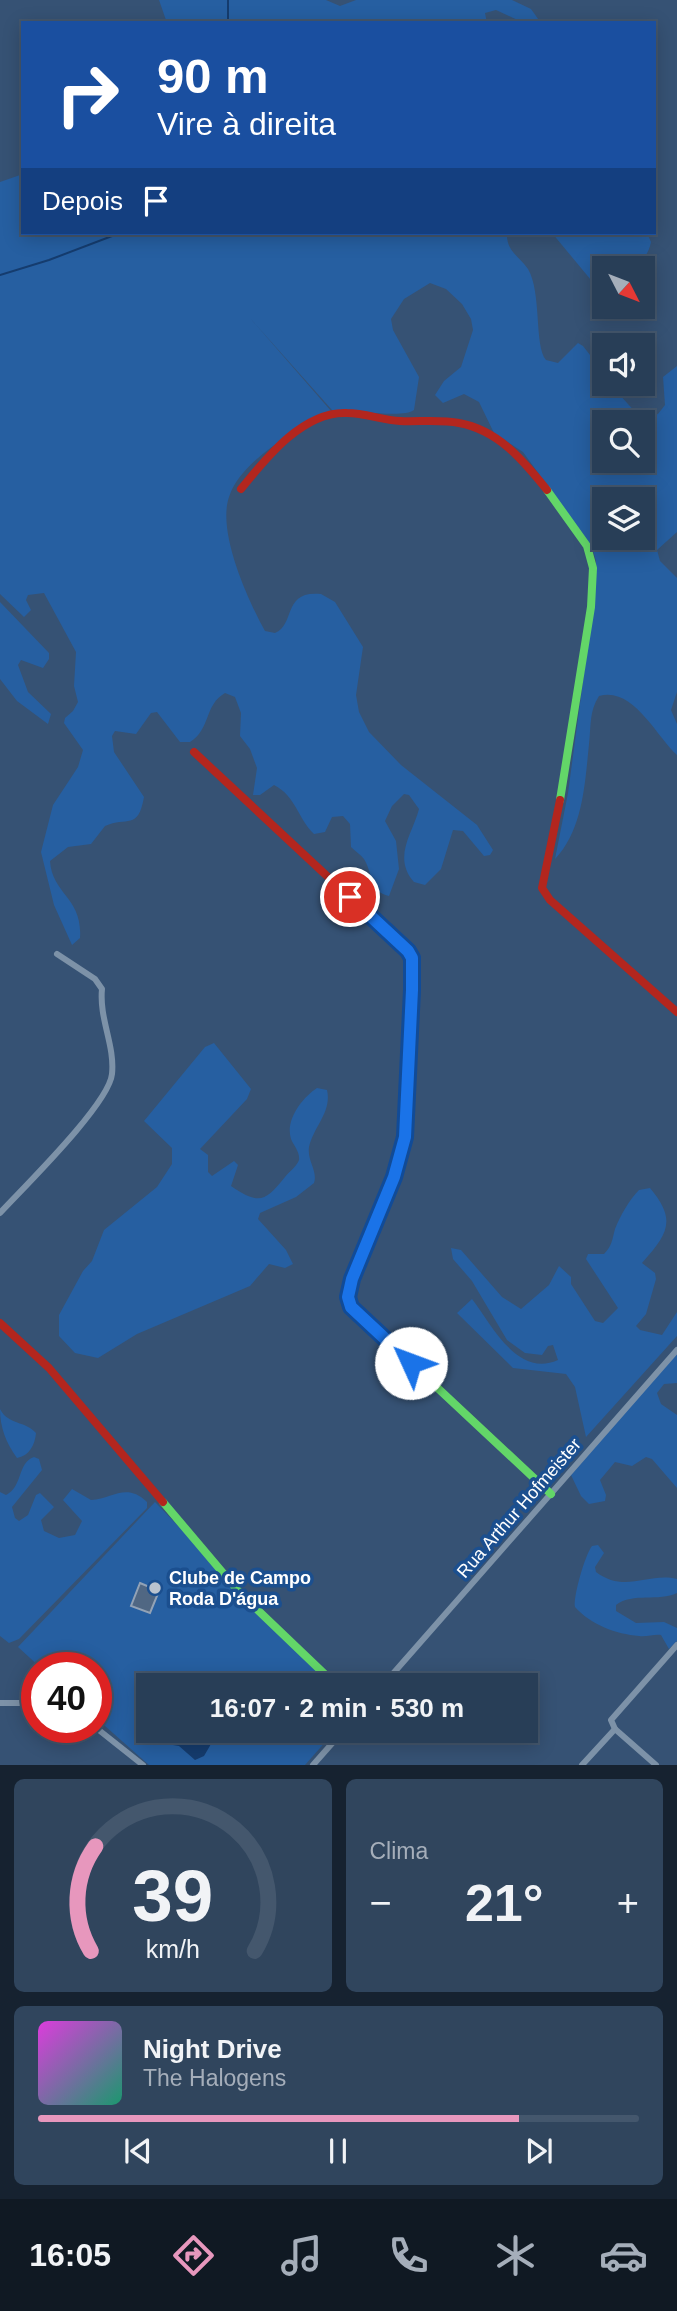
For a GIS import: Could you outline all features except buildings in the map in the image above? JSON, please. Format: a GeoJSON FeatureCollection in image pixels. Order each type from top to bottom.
{"type":"FeatureCollection","features":[{"type":"Feature","properties":{"kind":"street"},"geometry":{"type":"LineString","coordinates":[[241,489],[262,461],[330,414],[357,413],[387,421],[461,424],[487,434],[514,452],[528,468],[579,533],[590,550],[593,564],[576,704],[553,844],[542,888],[550,900],[677,1012]]}},
{"type":"Feature","properties":{"kind":"street"},"geometry":{"type":"LineString","coordinates":[[194,752],[408,951],[412,958],[405,1137],[394,1177],[352,1279],[348,1297],[351,1307],[551,1494]]}},
{"type":"Feature","properties":{"kind":"street"},"geometry":{"type":"LineString","coordinates":[[0,1213],[88,1115],[112,1078],[113,1059],[100,1013],[102,989],[95,979],[57,954]]}},
{"type":"Feature","properties":{"kind":"street"},"geometry":{"type":"LineString","coordinates":[[0,1324],[48,1368],[240,1593],[323,1673]]}},
{"type":"Feature","properties":{"kind":"street","name":"Rua Arthur Hofmeister"},"geometry":{"type":"LineString","coordinates":[[394,1673],[677,1350]]}},
{"type":"Feature","properties":{"kind":"street"},"geometry":{"type":"LineString","coordinates":[[656,1765],[615,1728],[611,1720],[677,1645]]}},
{"type":"Feature","properties":{"kind":"street"},"geometry":{"type":"LineString","coordinates":[[0,1703],[21,1703]]}},
{"type":"Feature","properties":{"kind":"street"},"geometry":{"type":"LineString","coordinates":[[582,1765],[615,1728]]}},
{"type":"Feature","properties":{"kind":"street"},"geometry":{"type":"LineString","coordinates":[[112,1740],[143,1765]]}},
{"type":"Feature","properties":{"kind":"street"},"geometry":{"type":"LineString","coordinates":[[313,1765],[332,1743]]}},
{"type":"Feature","properties":{"kind":"shaded area"},"geometry":{"type":"Polygon","coordinates":[[[159,0],[326,0],[340,6],[356,0],[512,0],[531,9],[540,21],[520,21],[496,10],[485,13],[487,21],[166,21],[159,0]]]}},
{"type":"Feature","properties":{"kind":"shaded area"},"geometry":{"type":"Polygon","coordinates":[[[21,175],[21,235],[507,235],[511,249],[528,269],[532,279],[540,343],[546,360],[558,363],[578,343],[592,358],[592,396],[621,396],[633,410],[592,410],[592,473],[655,473],[655,415],[665,405],[663,377],[677,366],[677,532],[657,550],[660,561],[677,578],[677,692],[671,710],[677,724],[677,755],[633,705],[623,698],[599,696],[592,713],[584,790],[577,820],[572,834],[555,859],[568,793],[595,592],[596,561],[593,550],[655,550],[655,487],[592,487],[592,547],[523,452],[494,433],[479,402],[464,394],[443,403],[435,395],[444,381],[461,367],[473,330],[471,319],[462,304],[446,289],[430,283],[404,299],[391,319],[393,330],[419,377],[414,410],[408,413],[332,410],[250,318],[331,411],[272,447],[246,470],[229,497],[227,528],[236,566],[265,631],[275,633],[281,629],[300,597],[321,594],[335,602],[363,647],[356,695],[359,712],[369,732],[401,765],[477,825],[493,850],[490,855],[484,856],[463,831],[453,830],[441,869],[425,885],[414,882],[408,873],[404,854],[419,809],[409,795],[404,794],[392,806],[385,821],[396,841],[399,869],[389,896],[383,894],[375,886],[364,859],[351,847],[350,824],[343,816],[332,817],[325,832],[314,834],[292,801],[274,785],[260,795],[253,795],[257,768],[250,749],[240,736],[241,713],[235,697],[225,693],[214,704],[197,737],[190,742],[180,742],[157,712],[151,713],[136,734],[115,731],[112,736],[114,752],[144,797],[142,808],[131,820],[105,826],[91,844],[68,847],[50,861],[56,881],[77,914],[80,925],[80,938],[72,945],[54,905],[41,852],[53,805],[78,767],[83,750],[64,723],[78,702],[74,686],[76,652],[44,593],[28,595],[26,600],[31,610],[24,617],[0,594],[0,182],[21,175]]]}},
{"type":"Feature","properties":{"kind":"shaded area"},"geometry":{"type":"Polygon","coordinates":[[[554,235],[648,235],[651,242],[645,256],[592,256],[592,286],[591,280],[554,235]]]}},
{"type":"Feature","properties":{"kind":"shaded area"},"geometry":{"type":"Polygon","coordinates":[[[0,602],[49,653],[49,659],[43,668],[21,660],[18,665],[28,692],[51,714],[48,724],[17,701],[0,679],[0,602]]]}},
{"type":"Feature","properties":{"kind":"shaded area"},"geometry":{"type":"Polygon","coordinates":[[[214,1043],[251,1089],[247,1099],[200,1149],[208,1155],[208,1172],[212,1176],[234,1161],[238,1165],[231,1186],[248,1196],[267,1196],[297,1164],[299,1154],[291,1139],[290,1124],[296,1110],[311,1092],[317,1088],[327,1090],[325,1112],[309,1147],[315,1174],[314,1183],[296,1197],[260,1213],[258,1219],[286,1250],[293,1264],[285,1268],[269,1264],[250,1286],[137,1334],[98,1358],[75,1353],[59,1336],[59,1315],[83,1271],[92,1261],[104,1230],[157,1187],[172,1164],[172,1148],[144,1121],[205,1047],[214,1043]]]}},
{"type":"Feature","properties":{"kind":"shaded area"},"geometry":{"type":"Polygon","coordinates":[[[650,1188],[664,1209],[666,1227],[658,1244],[642,1263],[655,1273],[656,1279],[646,1314],[636,1326],[640,1330],[662,1335],[677,1312],[677,1336],[586,1437],[575,1387],[566,1374],[513,1368],[457,1313],[472,1299],[497,1334],[518,1355],[530,1362],[543,1364],[558,1360],[553,1345],[548,1346],[542,1355],[525,1353],[507,1340],[472,1281],[453,1259],[451,1248],[461,1250],[502,1297],[521,1309],[549,1285],[559,1266],[571,1277],[571,1284],[595,1321],[603,1323],[618,1308],[586,1259],[588,1254],[604,1254],[607,1251],[617,1224],[629,1203],[639,1190],[650,1188]]]}},
{"type":"Feature","properties":{"kind":"shaded area"},"geometry":{"type":"Polygon","coordinates":[[[677,1352],[677,1383],[664,1384],[657,1393],[661,1404],[677,1415],[677,1488],[652,1459],[646,1457],[632,1466],[615,1462],[600,1480],[606,1495],[605,1501],[589,1504],[581,1496],[571,1475],[677,1352]]]}},
{"type":"Feature","properties":{"kind":"shaded area"},"geometry":{"type":"Polygon","coordinates":[[[0,1409],[8,1418],[36,1433],[31,1449],[21,1457],[17,1458],[7,1441],[2,1428],[0,1409]]]}},
{"type":"Feature","properties":{"kind":"shaded area"},"geometry":{"type":"Polygon","coordinates":[[[34,1457],[39,1459],[42,1470],[12,1507],[15,1518],[19,1521],[28,1515],[36,1495],[40,1493],[54,1507],[41,1520],[44,1531],[59,1538],[75,1535],[82,1521],[63,1500],[72,1489],[91,1500],[119,1493],[132,1493],[147,1502],[147,1508],[19,1639],[9,1643],[0,1636],[0,1492],[6,1495],[15,1487],[25,1464],[34,1457]]]}},
{"type":"Feature","properties":{"kind":"shaded area","name":"Clube de Campo Roda D'água"},"geometry":{"type":"Polygon","coordinates":[[[155,1502],[320,1673],[136,1673],[136,1743],[324,1743],[305,1765],[149,1765],[112,1732],[112,1652],[23,1652],[18,1647],[155,1502]]]}},
{"type":"Feature","properties":{"kind":"shaded area"},"geometry":{"type":"Polygon","coordinates":[[[598,1545],[604,1553],[595,1567],[596,1572],[607,1578],[627,1582],[656,1578],[677,1579],[677,1593],[670,1596],[630,1599],[616,1605],[616,1611],[636,1623],[664,1622],[677,1628],[677,1641],[669,1649],[661,1635],[639,1636],[613,1631],[596,1624],[575,1607],[586,1558],[592,1546],[598,1545]]]}},
{"type":"Feature","properties":{"kind":"shaded area"},"geometry":{"type":"Polygon","coordinates":[[[161,1743],[211,1744],[204,1756],[195,1760],[179,1746],[161,1743]]]}},
{"type":"Feature","properties":{"kind":"waterway"},"geometry":{"type":"LineString","coordinates":[[228,0],[228,21]]}},
{"type":"Feature","properties":{"kind":"waterway"},"geometry":{"type":"LineString","coordinates":[[0,275],[115,235]]}},
{"type":"Feature","properties":{"kind":"traffic: fast"},"geometry":{"type":"LineString","coordinates":[[547,490],[587,546],[593,568],[591,607],[560,800]]}},
{"type":"Feature","properties":{"kind":"traffic: fast"},"geometry":{"type":"LineString","coordinates":[[354,1275],[348,1297],[351,1307],[551,1494]]}},
{"type":"Feature","properties":{"kind":"traffic: fast"},"geometry":{"type":"LineString","coordinates":[[163,1502],[240,1593],[323,1673]]}},
{"type":"Feature","properties":{"kind":"traffic: slow"},"geometry":{"type":"LineString","coordinates":[[354,1275],[394,1177],[405,1137],[412,959],[408,951],[371,917]]}},
{"type":"Feature","properties":{"kind":"traffic: jam"},"geometry":{"type":"LineString","coordinates":[[241,489],[274,451],[301,428],[331,414],[347,413],[400,421],[452,422],[486,432],[509,448],[547,490]]}},
{"type":"Feature","properties":{"kind":"traffic: jam"},"geometry":{"type":"LineString","coordinates":[[194,752],[371,917]]}},
{"type":"Feature","properties":{"kind":"traffic: jam"},"geometry":{"type":"LineString","coordinates":[[560,800],[542,888],[550,900],[677,1012]]}},
{"type":"Feature","properties":{"kind":"traffic: jam"},"geometry":{"type":"LineString","coordinates":[[0,1323],[49,1368],[163,1502]]}},
{"type":"Feature","properties":{"kind":"place","name":"Clube de Campo Roda D'água"},"geometry":{"type":"Point","coordinates":[155,1588]}},
{"type":"Feature","properties":{"kind":"route"},"geometry":{"type":"LineString","coordinates":[[350,897],[408,951],[412,958],[412,990],[405,1137],[394,1177],[352,1279],[348,1297],[351,1307],[411,1363]]}}]}
